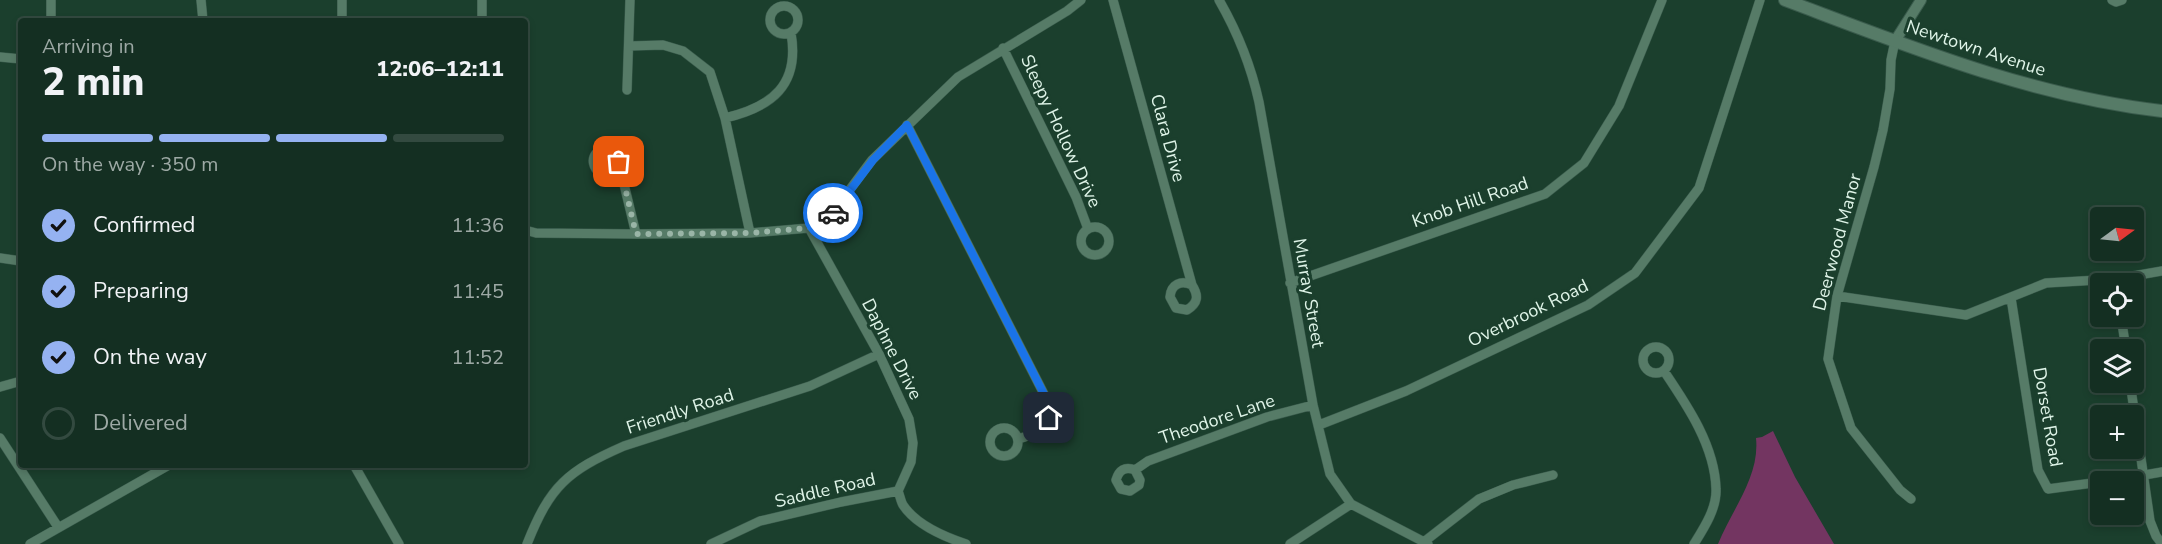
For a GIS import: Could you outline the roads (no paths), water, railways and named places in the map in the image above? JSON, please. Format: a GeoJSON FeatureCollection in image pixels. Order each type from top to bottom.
{"type":"FeatureCollection","features":[{"type":"Feature","properties":{"kind":"main road","name":"Newtown Avenue"},"geometry":{"type":"LineString","coordinates":[[1785,0],[1962,65],[2048,90],[2118,105],[2162,111]]}},
{"type":"Feature","properties":{"kind":"street"},"geometry":{"type":"LineString","coordinates":[[51,0],[51,18]]}},
{"type":"Feature","properties":{"kind":"street"},"geometry":{"type":"LineString","coordinates":[[201,0],[203,18]]}},
{"type":"Feature","properties":{"kind":"street"},"geometry":{"type":"LineString","coordinates":[[342,0],[342,18]]}},
{"type":"Feature","properties":{"kind":"street"},"geometry":{"type":"LineString","coordinates":[[482,0],[482,18]]}},
{"type":"Feature","properties":{"kind":"street"},"geometry":{"type":"LineString","coordinates":[[627,90],[630,0]]}},
{"type":"Feature","properties":{"kind":"street"},"geometry":{"type":"LineString","coordinates":[[528,231],[536,233],[636,234],[750,233],[809,228],[830,216],[873,160],[958,77],[1067,11],[1081,0]]}},
{"type":"Feature","properties":{"kind":"street","name":"Clara Drive"},"geometry":{"type":"LineString","coordinates":[[1113,0],[1192,285]]}},
{"type":"Feature","properties":{"kind":"street","name":"Murray Street"},"geometry":{"type":"LineString","coordinates":[[1219,0],[1232,22],[1251,68],[1260,102],[1290,283],[1313,405],[1330,474],[1351,504],[1427,543]]}},
{"type":"Feature","properties":{"kind":"street","name":"Knob Hill Road"},"geometry":{"type":"LineString","coordinates":[[1290,283],[1545,194],[1584,163],[1620,106],[1662,0]]}},
{"type":"Feature","properties":{"kind":"street","name":"Overbrook Road"},"geometry":{"type":"LineString","coordinates":[[1319,425],[1406,391],[1588,305],[1635,273],[1699,188],[1760,0]]}},
{"type":"Feature","properties":{"kind":"street"},"geometry":{"type":"LineString","coordinates":[[1895,41],[1921,0]]}},
{"type":"Feature","properties":{"kind":"street"},"geometry":{"type":"LineString","coordinates":[[2112,0],[2116,2],[2122,0]]}},
{"type":"Feature","properties":{"kind":"street"},"geometry":{"type":"LineString","coordinates":[[725,118],[762,106],[781,88],[794,54],[791,33]]}},
{"type":"Feature","properties":{"kind":"street","name":"Deerwood Manor"},"geometry":{"type":"LineString","coordinates":[[1895,41],[1891,60],[1890,89],[1881,139],[1837,296],[1828,358],[1851,428],[1899,490],[1911,499]]}},
{"type":"Feature","properties":{"kind":"street"},"geometry":{"type":"LineString","coordinates":[[629,46],[663,45],[683,51],[710,72],[725,118],[750,233]]}},
{"type":"Feature","properties":{"kind":"street","name":"Sleepy Hollow Drive"},"geometry":{"type":"LineString","coordinates":[[1003,48],[1076,196],[1088,229]]}},
{"type":"Feature","properties":{"kind":"street"},"geometry":{"type":"LineString","coordinates":[[0,57],[18,59]]}},
{"type":"Feature","properties":{"kind":"street"},"geometry":{"type":"LineString","coordinates":[[907,125],[1047,400],[1050,410],[1044,428],[1037,433],[1018,438]]}},
{"type":"Feature","properties":{"kind":"street"},"geometry":{"type":"LineString","coordinates":[[619,167],[636,234]]}},
{"type":"Feature","properties":{"kind":"street","name":"Daphne Drive"},"geometry":{"type":"LineString","coordinates":[[809,228],[879,354],[909,419],[913,443],[910,462],[898,491]]}},
{"type":"Feature","properties":{"kind":"street"},"geometry":{"type":"LineString","coordinates":[[0,258],[18,261]]}},
{"type":"Feature","properties":{"kind":"street"},"geometry":{"type":"LineString","coordinates":[[2144,275],[2162,271]]}},
{"type":"Feature","properties":{"kind":"street"},"geometry":{"type":"LineString","coordinates":[[1837,296],[1966,315],[2046,283],[2090,282]]}},
{"type":"Feature","properties":{"kind":"street","name":"Dorset Road"},"geometry":{"type":"LineString","coordinates":[[2011,297],[2038,470],[2048,489],[2090,483]]}},
{"type":"Feature","properties":{"kind":"street","name":"Friendly Road"},"geometry":{"type":"LineString","coordinates":[[527,544],[537,518],[553,493],[570,474],[596,458],[624,446],[810,386],[879,354]]}},
{"type":"Feature","properties":{"kind":"street"},"geometry":{"type":"LineString","coordinates":[[1664,371],[1705,440],[1717,490],[1708,520],[1694,544]]}},
{"type":"Feature","properties":{"kind":"street"},"geometry":{"type":"LineString","coordinates":[[0,387],[18,382]]}},
{"type":"Feature","properties":{"kind":"street"},"geometry":{"type":"LineString","coordinates":[[2132,393],[2143,471]]}},
{"type":"Feature","properties":{"kind":"street","name":"Theodore Lane"},"geometry":{"type":"LineString","coordinates":[[1135,470],[1148,461],[1267,417],[1313,405]]}},
{"type":"Feature","properties":{"kind":"street"},"geometry":{"type":"LineString","coordinates":[[0,438],[18,466]]}},
{"type":"Feature","properties":{"kind":"street"},"geometry":{"type":"LineString","coordinates":[[20,468],[58,527]]}},
{"type":"Feature","properties":{"kind":"street"},"geometry":{"type":"LineString","coordinates":[[30,544],[164,468]]}},
{"type":"Feature","properties":{"kind":"street"},"geometry":{"type":"LineString","coordinates":[[356,468],[399,544]]}},
{"type":"Feature","properties":{"kind":"street"},"geometry":{"type":"LineString","coordinates":[[2162,472],[2144,476],[2150,521],[2162,544]]}},
{"type":"Feature","properties":{"kind":"street"},"geometry":{"type":"LineString","coordinates":[[1427,543],[1479,499],[1513,485],[1553,475]]}},
{"type":"Feature","properties":{"kind":"street","name":"Saddle Road"},"geometry":{"type":"LineString","coordinates":[[711,544],[760,522],[898,491],[903,506],[919,521],[940,534],[966,544]]}},
{"type":"Feature","properties":{"kind":"street"},"geometry":{"type":"LineString","coordinates":[[1290,544],[1351,504]]}}]}
